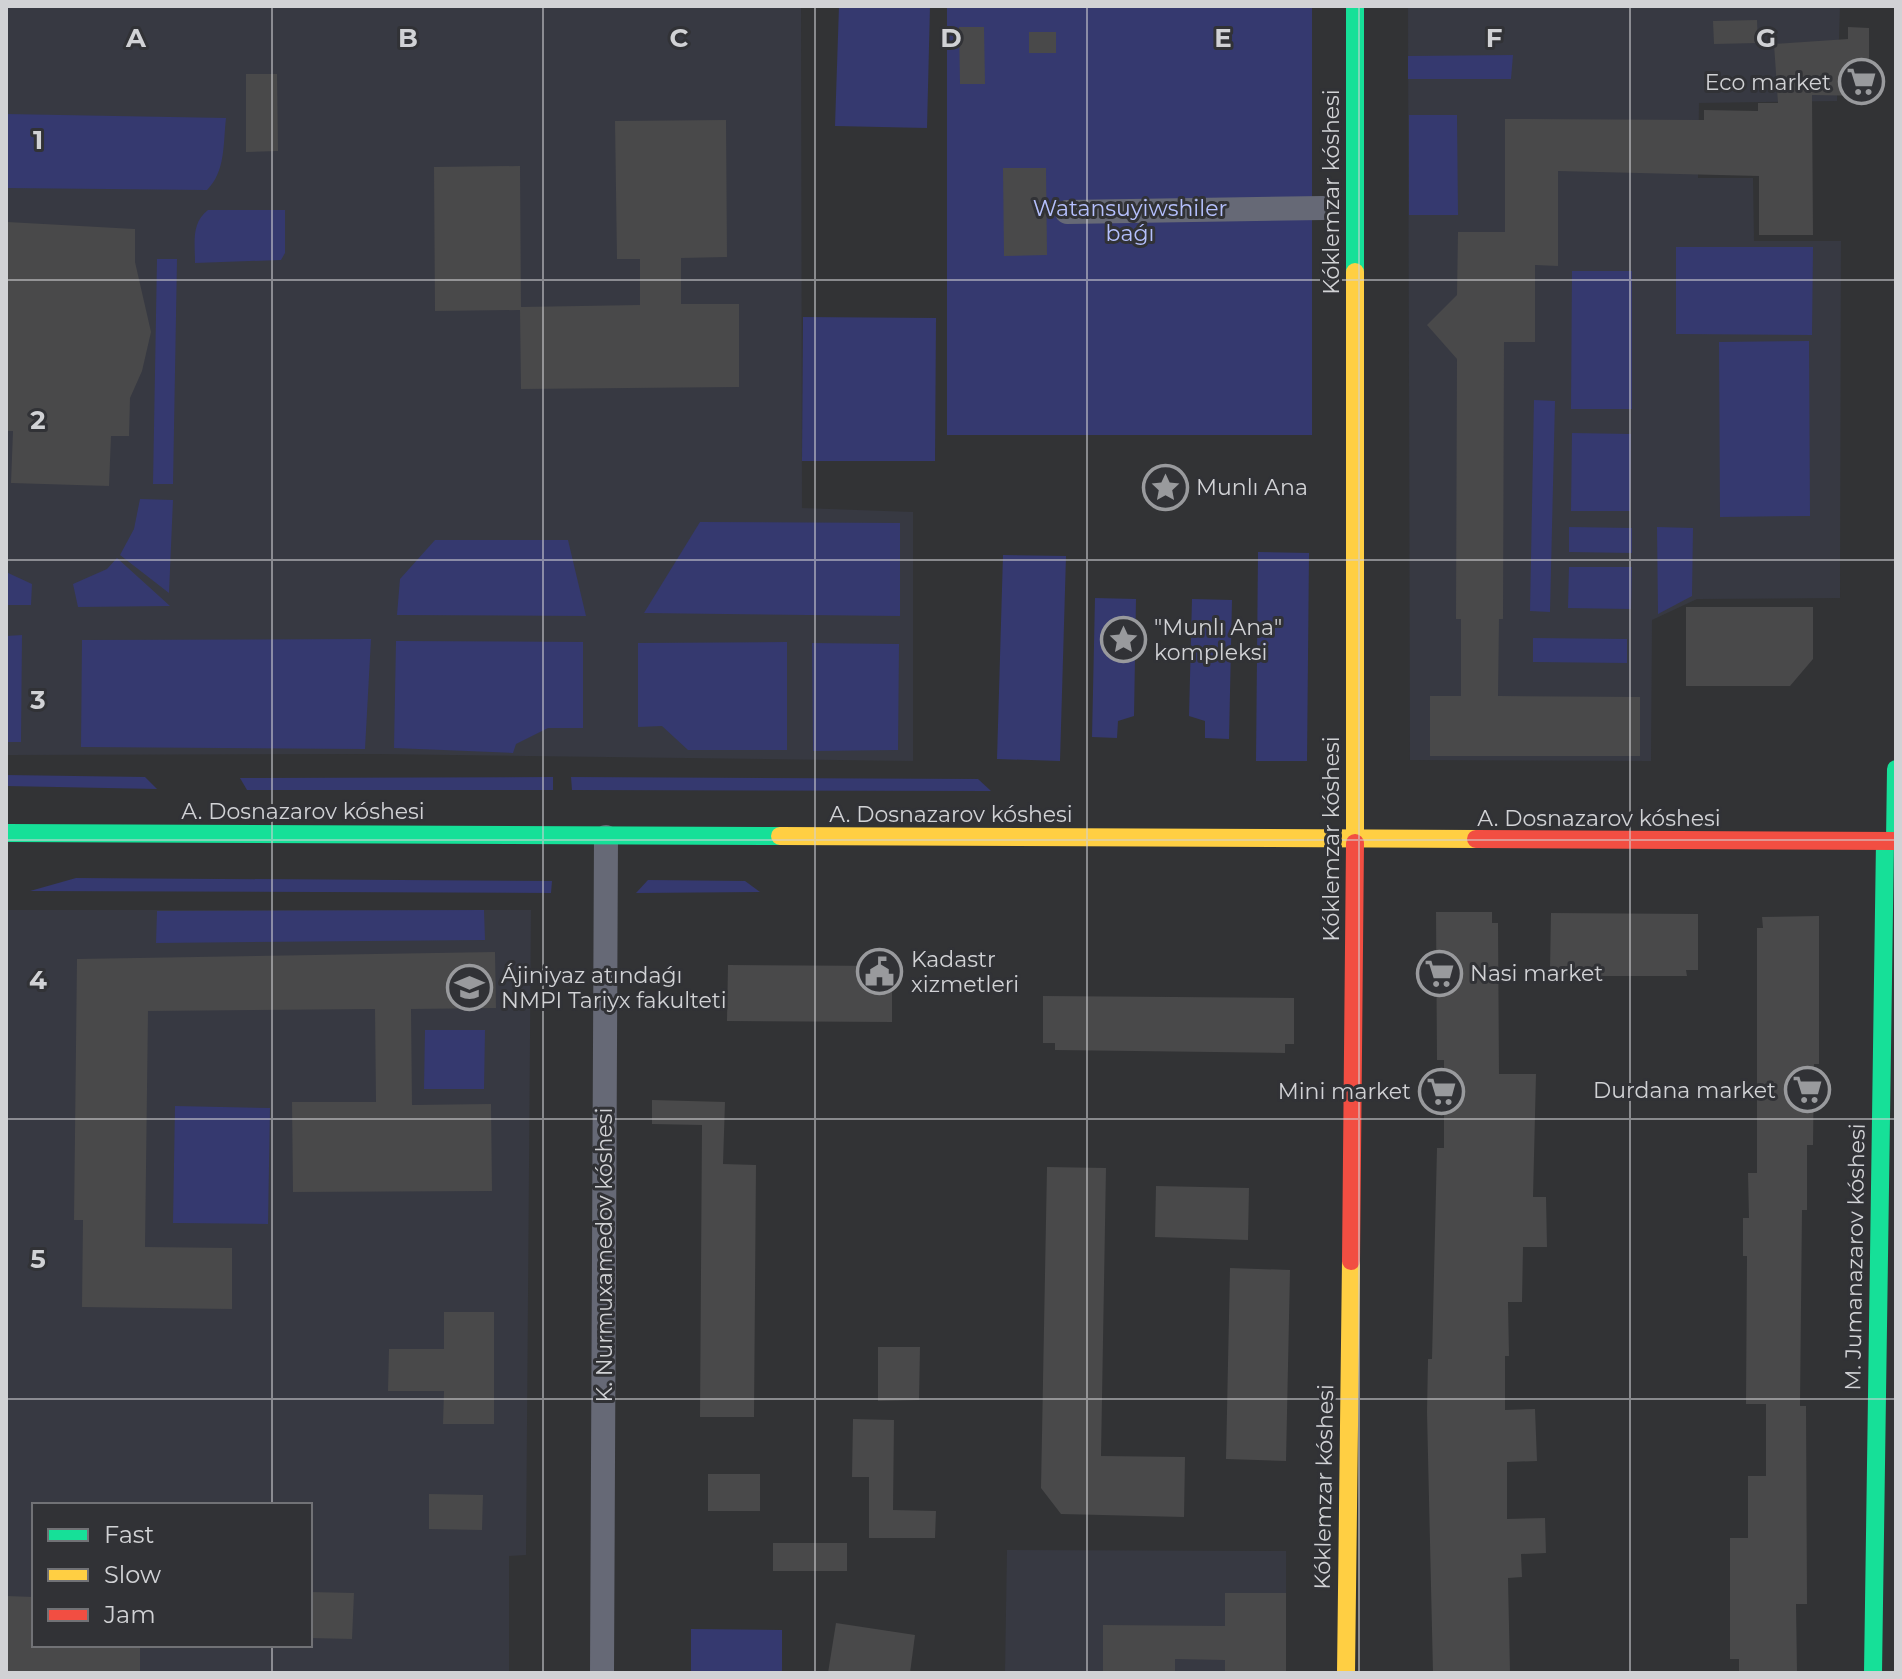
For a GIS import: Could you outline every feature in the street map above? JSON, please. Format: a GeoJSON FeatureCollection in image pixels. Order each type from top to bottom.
{"type":"FeatureCollection","features":[{"type":"Feature","properties":{"kind":"main road","name":"Kóklemzar kóshesi"},"geometry":{"type":"LineString","coordinates":[[1346,1673],[1355,840],[1355,6]]}},
{"type":"Feature","properties":{"kind":"main road","name":"M. Jumanazarov kóshesi"},"geometry":{"type":"LineString","coordinates":[[1873,1673],[1896,769]]}},
{"type":"Feature","properties":{"kind":"main road","name":"A. Dosnazarov kóshesi"},"geometry":{"type":"LineString","coordinates":[[6,833],[1892,841]]}},
{"type":"Feature","properties":{"kind":"street"},"geometry":{"type":"LineString","coordinates":[[1067,212],[1323,208]]}},
{"type":"Feature","properties":{"kind":"street","name":"K. Nurmuxamedov kóshesi"},"geometry":{"type":"LineString","coordinates":[[602,1673],[606,837]]}},
{"type":"Feature","properties":{"kind":"shaded area"},"geometry":{"type":"Polygon","coordinates":[[[6,6],[801,6],[802,508],[913,512],[913,761],[377,754],[6,755],[6,6]]]}},
{"type":"Feature","properties":{"kind":"shaded area"},"geometry":{"type":"Polygon","coordinates":[[[1408,6],[1840,6],[1837,101],[1699,103],[1698,178],[1753,178],[1754,241],[1841,241],[1840,598],[1697,599],[1652,620],[1651,761],[1410,760],[1408,6]]]}},
{"type":"Feature","properties":{"kind":"shaded area"},"geometry":{"type":"Polygon","coordinates":[[[6,910],[531,910],[526,1555],[509,1556],[509,1673],[6,1673],[6,910]]]}},
{"type":"Feature","properties":{"kind":"shaded area"},"geometry":{"type":"Polygon","coordinates":[[[1007,1550],[1286,1551],[1286,1673],[1005,1673],[1007,1550]]]}},
{"type":"Feature","properties":{"kind":"green space"},"geometry":{"type":"Polygon","coordinates":[[[839,6],[930,6],[927,128],[835,126],[839,6]]]}},
{"type":"Feature","properties":{"kind":"green space","name":"Watansuyiwshiler baǵı"},"geometry":{"type":"Polygon","coordinates":[[[947,6],[1312,6],[1312,435],[947,435],[947,6]]]}},
{"type":"Feature","properties":{"kind":"green space"},"geometry":{"type":"Polygon","coordinates":[[[1513,55],[1511,79],[1408,79],[1408,56],[1513,55]]]}},
{"type":"Feature","properties":{"kind":"green space"},"geometry":{"type":"Polygon","coordinates":[[[6,114],[226,118],[221,165],[207,190],[6,188],[6,114]]]}},
{"type":"Feature","properties":{"kind":"green space"},"geometry":{"type":"Polygon","coordinates":[[[1409,115],[1457,115],[1458,215],[1409,215],[1409,115]]]}},
{"type":"Feature","properties":{"kind":"green space"},"geometry":{"type":"Polygon","coordinates":[[[208,210],[285,210],[285,253],[281,260],[195,263],[196,227],[208,210]]]}},
{"type":"Feature","properties":{"kind":"green space"},"geometry":{"type":"Polygon","coordinates":[[[1676,247],[1813,247],[1812,335],[1676,334],[1676,247]]]}},
{"type":"Feature","properties":{"kind":"green space"},"geometry":{"type":"Polygon","coordinates":[[[157,259],[177,259],[173,484],[153,484],[157,259]]]}},
{"type":"Feature","properties":{"kind":"green space"},"geometry":{"type":"Polygon","coordinates":[[[1572,271],[1632,271],[1632,409],[1571,409],[1572,271]]]}},
{"type":"Feature","properties":{"kind":"green space"},"geometry":{"type":"Polygon","coordinates":[[[803,317],[936,318],[935,461],[802,461],[803,317]]]}},
{"type":"Feature","properties":{"kind":"green space"},"geometry":{"type":"Polygon","coordinates":[[[1809,341],[1810,516],[1720,517],[1719,342],[1809,341]]]}},
{"type":"Feature","properties":{"kind":"green space"},"geometry":{"type":"Polygon","coordinates":[[[1534,400],[1555,401],[1550,612],[1530,611],[1534,400]]]}},
{"type":"Feature","properties":{"kind":"green space"},"geometry":{"type":"Polygon","coordinates":[[[1572,433],[1631,434],[1630,511],[1571,511],[1572,433]]]}},
{"type":"Feature","properties":{"kind":"green space"},"geometry":{"type":"Polygon","coordinates":[[[140,499],[173,500],[169,593],[120,555],[134,529],[140,499]]]}},
{"type":"Feature","properties":{"kind":"green space"},"geometry":{"type":"Polygon","coordinates":[[[700,522],[900,523],[900,616],[644,613],[700,522]]]}},
{"type":"Feature","properties":{"kind":"green space"},"geometry":{"type":"Polygon","coordinates":[[[1569,527],[1632,528],[1632,553],[1569,552],[1569,527]]]}},
{"type":"Feature","properties":{"kind":"green space"},"geometry":{"type":"Polygon","coordinates":[[[1657,527],[1693,528],[1692,596],[1658,614],[1657,527]]]}},
{"type":"Feature","properties":{"kind":"green space"},"geometry":{"type":"Polygon","coordinates":[[[435,540],[568,540],[586,616],[397,615],[400,579],[435,540]]]}},
{"type":"Feature","properties":{"kind":"green space"},"geometry":{"type":"Polygon","coordinates":[[[1258,552],[1309,553],[1307,761],[1256,761],[1258,552]]]}},
{"type":"Feature","properties":{"kind":"green space"},"geometry":{"type":"Polygon","coordinates":[[[1003,555],[1066,556],[1060,761],[997,759],[1003,555]]]}},
{"type":"Feature","properties":{"kind":"green space"},"geometry":{"type":"Polygon","coordinates":[[[117,558],[170,606],[78,607],[73,584],[107,569],[117,558]]]}},
{"type":"Feature","properties":{"kind":"green space"},"geometry":{"type":"Polygon","coordinates":[[[1569,567],[1632,567],[1631,609],[1568,608],[1569,567]]]}},
{"type":"Feature","properties":{"kind":"green space"},"geometry":{"type":"Polygon","coordinates":[[[6,572],[32,584],[31,605],[6,605],[6,572]]]}},
{"type":"Feature","properties":{"kind":"green space"},"geometry":{"type":"Polygon","coordinates":[[[1095,598],[1136,599],[1134,716],[1118,721],[1117,738],[1092,737],[1095,598]]]}},
{"type":"Feature","properties":{"kind":"green space"},"geometry":{"type":"Polygon","coordinates":[[[1192,599],[1232,600],[1229,739],[1205,738],[1205,721],[1189,716],[1192,599]]]}},
{"type":"Feature","properties":{"kind":"green space"},"geometry":{"type":"Polygon","coordinates":[[[22,635],[21,742],[6,742],[6,636],[22,635]]]}},
{"type":"Feature","properties":{"kind":"green space"},"geometry":{"type":"Polygon","coordinates":[[[1533,638],[1627,639],[1627,663],[1533,662],[1533,638]]]}},
{"type":"Feature","properties":{"kind":"green space"},"geometry":{"type":"Polygon","coordinates":[[[371,639],[365,749],[81,747],[82,640],[371,639]]]}},
{"type":"Feature","properties":{"kind":"green space"},"geometry":{"type":"Polygon","coordinates":[[[396,641],[583,642],[583,728],[548,728],[516,744],[513,753],[394,748],[396,641]]]}},
{"type":"Feature","properties":{"kind":"green space"},"geometry":{"type":"Polygon","coordinates":[[[787,642],[787,750],[688,750],[662,726],[638,727],[638,643],[787,642]]]}},
{"type":"Feature","properties":{"kind":"green space"},"geometry":{"type":"Polygon","coordinates":[[[812,643],[899,644],[898,750],[813,751],[812,643]]]}},
{"type":"Feature","properties":{"kind":"green space"},"geometry":{"type":"Polygon","coordinates":[[[6,775],[145,777],[157,789],[6,786],[6,775]]]}},
{"type":"Feature","properties":{"kind":"green space"},"geometry":{"type":"Polygon","coordinates":[[[553,777],[553,790],[247,790],[240,778],[553,777]]]}},
{"type":"Feature","properties":{"kind":"green space"},"geometry":{"type":"Polygon","coordinates":[[[571,777],[978,779],[991,791],[572,790],[571,777]]]}},
{"type":"Feature","properties":{"kind":"green space"},"geometry":{"type":"Polygon","coordinates":[[[76,878],[552,881],[551,893],[30,891],[76,878]]]}},
{"type":"Feature","properties":{"kind":"green space"},"geometry":{"type":"Polygon","coordinates":[[[648,880],[745,881],[760,892],[636,893],[648,880]]]}},
{"type":"Feature","properties":{"kind":"green space"},"geometry":{"type":"Polygon","coordinates":[[[484,910],[485,940],[156,943],[157,911],[484,910]]]}},
{"type":"Feature","properties":{"kind":"green space"},"geometry":{"type":"Polygon","coordinates":[[[425,1030],[485,1030],[484,1089],[424,1089],[425,1030]]]}},
{"type":"Feature","properties":{"kind":"green space"},"geometry":{"type":"Polygon","coordinates":[[[175,1106],[270,1108],[268,1224],[173,1223],[175,1106]]]}},
{"type":"Feature","properties":{"kind":"green space"},"geometry":{"type":"Polygon","coordinates":[[[691,1629],[782,1630],[782,1673],[691,1673],[691,1629]]]}},
{"type":"Feature","properties":{"kind":"building"},"geometry":{"type":"Polygon","coordinates":[[[1757,20],[1758,43],[1714,44],[1713,21],[1757,20]]]}},
{"type":"Feature","properties":{"kind":"building"},"geometry":{"type":"Polygon","coordinates":[[[959,27],[984,27],[985,84],[960,84],[959,27]]]}},
{"type":"Feature","properties":{"kind":"building"},"geometry":{"type":"Polygon","coordinates":[[[1848,27],[1869,28],[1869,96],[1812,95],[1813,235],[1759,235],[1759,176],[1558,171],[1558,266],[1535,265],[1535,342],[1504,342],[1503,619],[1499,619],[1498,696],[1640,697],[1640,756],[1430,756],[1430,696],[1461,696],[1461,619],[1456,619],[1457,359],[1427,325],[1457,295],[1458,232],[1505,232],[1505,119],[1704,120],[1704,110],[1758,111],[1758,103],[1778,103],[1774,44],[1848,39],[1848,27]]]}},
{"type":"Feature","properties":{"kind":"building"},"geometry":{"type":"Polygon","coordinates":[[[1029,32],[1056,32],[1056,53],[1029,53],[1029,32]]]}},
{"type":"Feature","properties":{"kind":"building"},"geometry":{"type":"Polygon","coordinates":[[[246,74],[277,74],[278,151],[246,152],[246,74]]]}},
{"type":"Feature","properties":{"kind":"building"},"geometry":{"type":"Polygon","coordinates":[[[726,120],[727,257],[681,258],[681,304],[739,304],[739,387],[521,389],[520,310],[435,311],[434,167],[520,166],[521,307],[640,305],[640,259],[617,259],[615,121],[726,120]]]}},
{"type":"Feature","properties":{"kind":"building"},"geometry":{"type":"Polygon","coordinates":[[[1003,168],[1046,168],[1047,255],[1004,256],[1003,168]]]}},
{"type":"Feature","properties":{"kind":"building"},"geometry":{"type":"Polygon","coordinates":[[[7,222],[135,229],[135,262],[151,332],[142,371],[130,398],[129,436],[111,436],[109,486],[11,483],[13,431],[6,431],[7,222]]]}},
{"type":"Feature","properties":{"kind":"building"},"geometry":{"type":"Polygon","coordinates":[[[1686,607],[1813,607],[1813,659],[1790,686],[1686,686],[1686,607]]]}},
{"type":"Feature","properties":{"kind":"building"},"geometry":{"type":"Polygon","coordinates":[[[1436,912],[1492,912],[1492,923],[1498,923],[1499,1074],[1536,1074],[1533,1197],[1546,1197],[1547,1247],[1523,1247],[1522,1302],[1508,1302],[1509,1356],[1505,1356],[1505,1410],[1535,1409],[1537,1461],[1507,1462],[1507,1519],[1545,1518],[1546,1553],[1521,1554],[1522,1577],[1508,1578],[1510,1673],[1433,1673],[1428,1359],[1432,1359],[1437,1148],[1444,1148],[1444,1060],[1437,1060],[1436,912]]]}},
{"type":"Feature","properties":{"kind":"building"},"geometry":{"type":"Polygon","coordinates":[[[1551,913],[1698,914],[1698,970],[1686,970],[1687,976],[1564,976],[1564,970],[1550,970],[1551,913]]]}},
{"type":"Feature","properties":{"kind":"building"},"geometry":{"type":"Polygon","coordinates":[[[1819,916],[1819,1064],[1814,1064],[1813,1145],[1807,1145],[1807,1210],[1802,1210],[1800,1406],[1806,1406],[1807,1604],[1796,1604],[1797,1673],[1739,1673],[1739,1659],[1730,1659],[1730,1538],[1748,1538],[1748,1476],[1766,1476],[1766,1404],[1746,1404],[1747,1256],[1743,1256],[1743,1218],[1749,1218],[1748,1173],[1757,1173],[1757,928],[1763,928],[1762,917],[1819,916]]]}},
{"type":"Feature","properties":{"kind":"building"},"geometry":{"type":"Polygon","coordinates":[[[495,952],[496,1008],[411,1009],[412,1105],[491,1104],[492,1191],[293,1192],[292,1102],[376,1102],[375,1009],[148,1011],[145,1247],[232,1248],[232,1309],[82,1307],[83,1220],[74,1220],[77,959],[495,952]]]}},
{"type":"Feature","properties":{"kind":"building"},"geometry":{"type":"Polygon","coordinates":[[[728,965],[892,966],[892,1022],[727,1021],[728,965]]]}},
{"type":"Feature","properties":{"kind":"building"},"geometry":{"type":"Polygon","coordinates":[[[1043,996],[1294,998],[1294,1044],[1285,1044],[1285,1053],[1055,1050],[1055,1043],[1043,1043],[1043,996]]]}},
{"type":"Feature","properties":{"kind":"building"},"geometry":{"type":"Polygon","coordinates":[[[652,1100],[725,1102],[723,1164],[756,1165],[754,1417],[700,1417],[702,1125],[652,1124],[652,1100]]]}},
{"type":"Feature","properties":{"kind":"building"},"geometry":{"type":"Polygon","coordinates":[[[1047,1167],[1106,1168],[1101,1456],[1185,1457],[1184,1517],[1061,1514],[1041,1488],[1047,1167]]]}},
{"type":"Feature","properties":{"kind":"building"},"geometry":{"type":"Polygon","coordinates":[[[1156,1186],[1249,1188],[1248,1240],[1155,1237],[1156,1186]]]}},
{"type":"Feature","properties":{"kind":"building"},"geometry":{"type":"Polygon","coordinates":[[[1230,1268],[1290,1270],[1286,1461],[1226,1459],[1230,1268]]]}},
{"type":"Feature","properties":{"kind":"building"},"geometry":{"type":"Polygon","coordinates":[[[444,1312],[494,1312],[494,1424],[443,1424],[444,1391],[388,1391],[389,1349],[444,1349],[444,1312]]]}},
{"type":"Feature","properties":{"kind":"building"},"geometry":{"type":"Polygon","coordinates":[[[878,1347],[920,1347],[919,1400],[878,1401],[878,1347]]]}},
{"type":"Feature","properties":{"kind":"building"},"geometry":{"type":"Polygon","coordinates":[[[853,1419],[894,1420],[893,1510],[936,1511],[935,1538],[869,1538],[869,1477],[852,1477],[853,1419]]]}},
{"type":"Feature","properties":{"kind":"building"},"geometry":{"type":"Polygon","coordinates":[[[708,1474],[760,1474],[760,1511],[708,1511],[708,1474]]]}},
{"type":"Feature","properties":{"kind":"building"},"geometry":{"type":"Polygon","coordinates":[[[429,1494],[483,1495],[482,1530],[429,1529],[429,1494]]]}},
{"type":"Feature","properties":{"kind":"building"},"geometry":{"type":"Polygon","coordinates":[[[773,1543],[847,1543],[847,1571],[773,1571],[773,1543]]]}},
{"type":"Feature","properties":{"kind":"building"},"geometry":{"type":"Polygon","coordinates":[[[312,1592],[354,1593],[352,1639],[312,1638],[312,1592]]]}},
{"type":"Feature","properties":{"kind":"building"},"geometry":{"type":"Polygon","coordinates":[[[1225,1593],[1286,1593],[1286,1673],[1225,1673],[1225,1660],[1175,1659],[1175,1673],[1103,1673],[1103,1625],[1225,1626],[1225,1593]]]}},
{"type":"Feature","properties":{"kind":"building"},"geometry":{"type":"Polygon","coordinates":[[[6,1596],[32,1597],[32,1647],[140,1647],[140,1673],[6,1673],[6,1596]]]}},
{"type":"Feature","properties":{"kind":"building"},"geometry":{"type":"Polygon","coordinates":[[[836,1623],[915,1635],[910,1673],[828,1673],[836,1623]]]}},
{"type":"Feature","properties":{"kind":"traffic: fast"},"geometry":{"type":"LineString","coordinates":[[1355,6],[1355,272]]}},
{"type":"Feature","properties":{"kind":"traffic: fast"},"geometry":{"type":"LineString","coordinates":[[1895,841],[1896,769]]}},
{"type":"Feature","properties":{"kind":"traffic: fast"},"geometry":{"type":"LineString","coordinates":[[6,833],[780,836]]}},
{"type":"Feature","properties":{"kind":"traffic: fast"},"geometry":{"type":"LineString","coordinates":[[1873,1673],[1885,841]]}},
{"type":"Feature","properties":{"kind":"traffic: slow"},"geometry":{"type":"LineString","coordinates":[[1355,272],[1355,843]]}},
{"type":"Feature","properties":{"kind":"traffic: slow"},"geometry":{"type":"LineString","coordinates":[[780,836],[1476,839]]}},
{"type":"Feature","properties":{"kind":"traffic: slow"},"geometry":{"type":"LineString","coordinates":[[1346,1673],[1351,1261]]}},
{"type":"Feature","properties":{"kind":"traffic: jam"},"geometry":{"type":"LineString","coordinates":[[1476,839],[1896,841]]}},
{"type":"Feature","properties":{"kind":"traffic: jam"},"geometry":{"type":"LineString","coordinates":[[1351,1261],[1355,843]]}},
{"type":"Feature","properties":{"kind":"place","name":"Eco market"},"geometry":{"type":"Point","coordinates":[1862,82]}},
{"type":"Feature","properties":{"kind":"place","name":"Munlı Ana"},"geometry":{"type":"Point","coordinates":[1165,487]}},
{"type":"Feature","properties":{"kind":"place","name":"\"Munlı Ana\" kompleksi"},"geometry":{"type":"Point","coordinates":[1123,640]}},
{"type":"Feature","properties":{"kind":"place","name":"Kadastr xizmetleri"},"geometry":{"type":"Point","coordinates":[880,972]}},
{"type":"Feature","properties":{"kind":"place","name":"Nasi market"},"geometry":{"type":"Point","coordinates":[1439,973]}},
{"type":"Feature","properties":{"kind":"place","name":"Ájiniyaz atındaǵı NMPI Tariyx fakulteti"},"geometry":{"type":"Point","coordinates":[470,988]}},
{"type":"Feature","properties":{"kind":"place","name":"Durdana market"},"geometry":{"type":"Point","coordinates":[1807,1090]}},
{"type":"Feature","properties":{"kind":"place","name":"Mini market"},"geometry":{"type":"Point","coordinates":[1442,1091]}}]}
